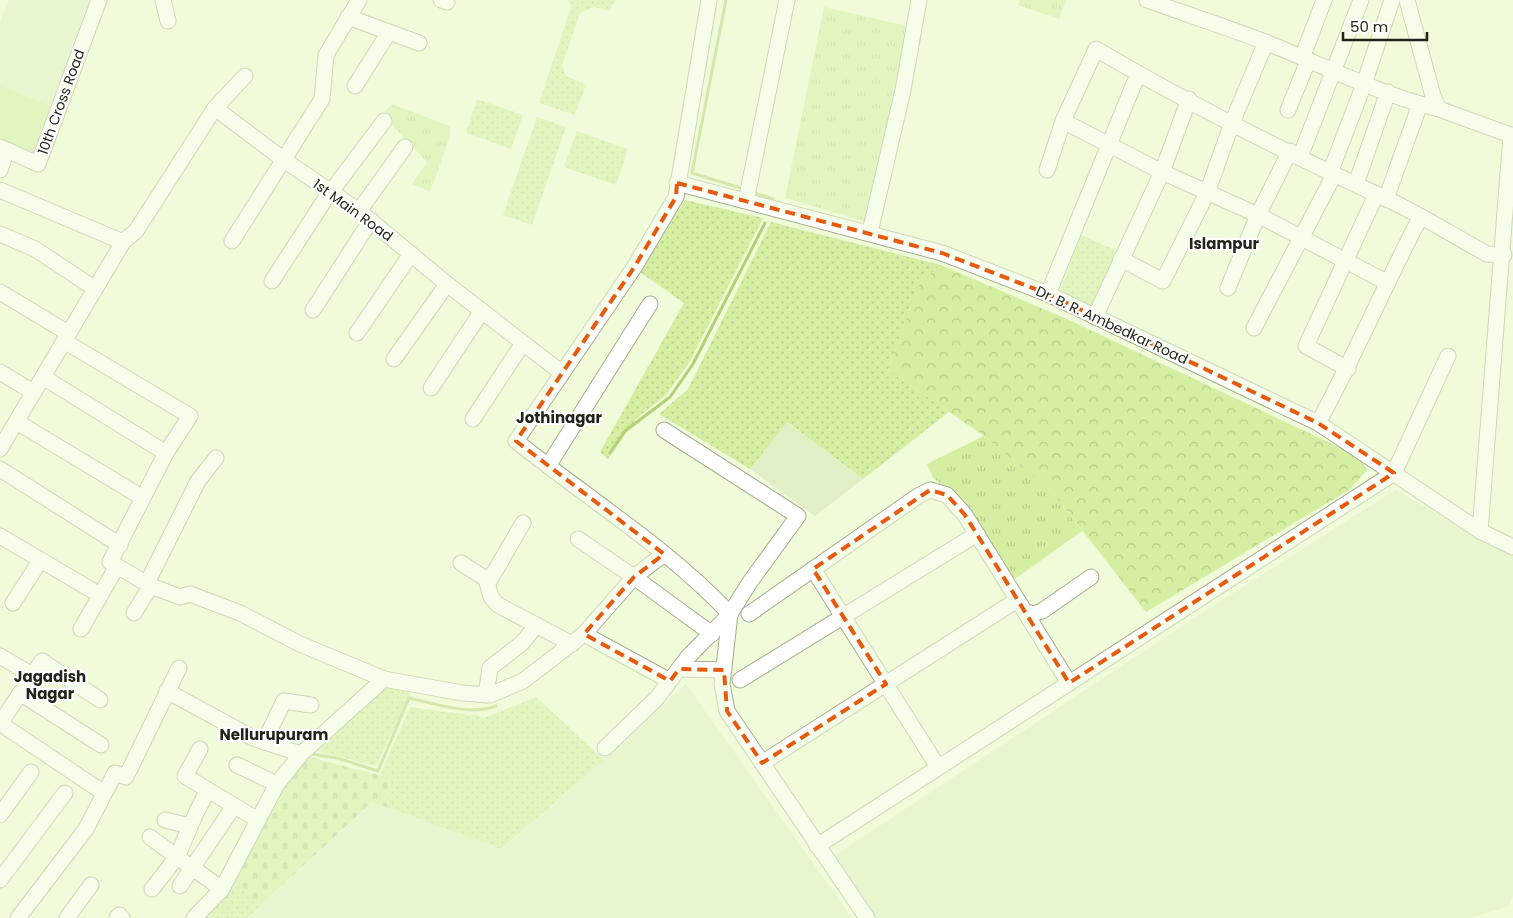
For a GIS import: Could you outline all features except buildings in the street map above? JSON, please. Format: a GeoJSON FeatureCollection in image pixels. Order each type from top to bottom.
{"type":"FeatureCollection","features":[{"type":"Feature","properties":{"kind":"street","name":"10th Cross Road"},"geometry":{"type":"LineString","coordinates":[[4,148],[38,164],[99,0]]}},
{"type":"Feature","properties":{"kind":"street"},"geometry":{"type":"LineString","coordinates":[[163,0],[168,21]]}},
{"type":"Feature","properties":{"kind":"street"},"geometry":{"type":"LineString","coordinates":[[232,241],[322,99],[326,55],[359,0]]}},
{"type":"Feature","properties":{"kind":"street"},"geometry":{"type":"LineString","coordinates":[[709,0],[676,183],[676,197],[635,266],[516,441],[664,554],[711,594],[730,614],[722,684],[727,711],[867,918]]}},
{"type":"Feature","properties":{"kind":"street"},"geometry":{"type":"LineString","coordinates":[[746,201],[786,0]]}},
{"type":"Feature","properties":{"kind":"street"},"geometry":{"type":"LineString","coordinates":[[870,232],[903,90],[919,0]]}},
{"type":"Feature","properties":{"kind":"street"},"geometry":{"type":"LineString","coordinates":[[1147,0],[1266,42],[1332,72],[1364,84],[1512,135],[1504,255],[1480,531]]}},
{"type":"Feature","properties":{"kind":"street"},"geometry":{"type":"LineString","coordinates":[[1288,110],[1324,0]]}},
{"type":"Feature","properties":{"kind":"street"},"geometry":{"type":"LineString","coordinates":[[1228,288],[1258,214],[1295,154],[1332,72],[1361,0]]}},
{"type":"Feature","properties":{"kind":"street"},"geometry":{"type":"LineString","coordinates":[[1254,328],[1332,174],[1392,0]]}},
{"type":"Feature","properties":{"kind":"street"},"geometry":{"type":"LineString","coordinates":[[1407,0],[1433,96],[1439,109]]}},
{"type":"Feature","properties":{"kind":"street"},"geometry":{"type":"LineString","coordinates":[[348,17],[419,43]]}},
{"type":"Feature","properties":{"kind":"street"},"geometry":{"type":"LineString","coordinates":[[355,86],[389,32]]}},
{"type":"Feature","properties":{"kind":"street"},"geometry":{"type":"LineString","coordinates":[[1121,259],[1163,281],[1206,193],[1232,122],[1266,42]]}},
{"type":"Feature","properties":{"kind":"street"},"geometry":{"type":"LineString","coordinates":[[1047,170],[1063,121],[1096,49],[1138,74],[1332,174],[1356,184],[1487,254],[1504,255]]}},
{"type":"Feature","properties":{"kind":"street"},"geometry":{"type":"LineString","coordinates":[[1048,294],[1111,145],[1138,74]]}},
{"type":"Feature","properties":{"kind":"street"},"geometry":{"type":"LineString","coordinates":[[0,449],[122,242],[136,231],[215,108],[245,76]]}},
{"type":"Feature","properties":{"kind":"street"},"geometry":{"type":"LineString","coordinates":[[1356,184],[1388,92]]}},
{"type":"Feature","properties":{"kind":"street"},"geometry":{"type":"LineString","coordinates":[[1095,317],[1162,172],[1189,99]]}},
{"type":"Feature","properties":{"kind":"street"},"geometry":{"type":"LineString","coordinates":[[1348,370],[1306,346],[1345,260],[1381,197],[1420,104]]}},
{"type":"Feature","properties":{"kind":"street","name":"1st Main Road"},"geometry":{"type":"LineString","coordinates":[[215,108],[284,160],[371,220],[447,284],[562,373]]}},
{"type":"Feature","properties":{"kind":"street"},"geometry":{"type":"LineString","coordinates":[[272,281],[324,201],[384,121]]}},
{"type":"Feature","properties":{"kind":"street"},"geometry":{"type":"LineString","coordinates":[[1063,121],[1206,193],[1258,214],[1386,282]]}},
{"type":"Feature","properties":{"kind":"street"},"geometry":{"type":"LineString","coordinates":[[359,211],[405,147]]}},
{"type":"Feature","properties":{"kind":"street"},"geometry":{"type":"LineString","coordinates":[[0,170],[4,148]]}},
{"type":"Feature","properties":{"kind":"street","name":"Dr. B. R. Ambedkar Road"},"geometry":{"type":"LineString","coordinates":[[676,183],[870,232],[942,253],[1048,294],[1318,423],[1480,531],[1513,548]]}},
{"type":"Feature","properties":{"kind":"street"},"geometry":{"type":"LineString","coordinates":[[0,190],[122,242]]}},
{"type":"Feature","properties":{"kind":"street"},"geometry":{"type":"LineString","coordinates":[[1318,423],[1348,370],[1386,282],[1420,218]]}},
{"type":"Feature","properties":{"kind":"street"},"geometry":{"type":"LineString","coordinates":[[313,310],[371,220]]}},
{"type":"Feature","properties":{"kind":"street"},"geometry":{"type":"LineString","coordinates":[[0,234],[35,249],[94,288]]}},
{"type":"Feature","properties":{"kind":"street"},"geometry":{"type":"LineString","coordinates":[[357,333],[411,254]]}},
{"type":"Feature","properties":{"kind":"street"},"geometry":{"type":"LineString","coordinates":[[394,359],[447,284]]}},
{"type":"Feature","properties":{"kind":"street"},"geometry":{"type":"LineString","coordinates":[[0,292],[66,337],[190,416],[166,453],[110,562]]}},
{"type":"Feature","properties":{"kind":"street"},"geometry":{"type":"LineString","coordinates":[[548,466],[650,304]]}},
{"type":"Feature","properties":{"kind":"street"},"geometry":{"type":"LineString","coordinates":[[431,388],[482,311]]}},
{"type":"Feature","properties":{"kind":"street"},"geometry":{"type":"LineString","coordinates":[[473,419],[523,342]]}},
{"type":"Feature","properties":{"kind":"street"},"geometry":{"type":"LineString","coordinates":[[817,846],[1394,473],[1448,356]]}},
{"type":"Feature","properties":{"kind":"street"},"geometry":{"type":"LineString","coordinates":[[0,372],[33,392]]}},
{"type":"Feature","properties":{"kind":"street"},"geometry":{"type":"LineString","coordinates":[[43,377],[166,453]]}},
{"type":"Feature","properties":{"kind":"street"},"geometry":{"type":"LineString","coordinates":[[17,422],[142,498]]}},
{"type":"Feature","properties":{"kind":"street"},"geometry":{"type":"LineString","coordinates":[[604,748],[657,698],[674,675],[730,614],[750,582],[798,516],[664,430]]}},
{"type":"Feature","properties":{"kind":"street"},"geometry":{"type":"LineString","coordinates":[[134,613],[198,482],[216,458]]}},
{"type":"Feature","properties":{"kind":"street"},"geometry":{"type":"LineString","coordinates":[[0,468],[120,545]]}},
{"type":"Feature","properties":{"kind":"street"},"geometry":{"type":"LineString","coordinates":[[749,614],[918,496],[930,490],[947,495],[964,515],[1069,683]]}},
{"type":"Feature","properties":{"kind":"street"},"geometry":{"type":"LineString","coordinates":[[488,583],[523,524]]}},
{"type":"Feature","properties":{"kind":"street"},"geometry":{"type":"LineString","coordinates":[[740,680],[977,534]]}},
{"type":"Feature","properties":{"kind":"street"},"geometry":{"type":"LineString","coordinates":[[0,536],[100,595]]}},
{"type":"Feature","properties":{"kind":"street"},"geometry":{"type":"LineString","coordinates":[[578,539],[712,634]]}},
{"type":"Feature","properties":{"kind":"street"},"geometry":{"type":"LineString","coordinates":[[110,562],[149,584],[180,597],[190,594],[240,613],[300,644],[384,679],[462,693],[486,695],[523,681],[578,639],[634,577],[664,554]]}},
{"type":"Feature","properties":{"kind":"street"},"geometry":{"type":"LineString","coordinates":[[13,603],[40,561]]}},
{"type":"Feature","properties":{"kind":"street"},"geometry":{"type":"LineString","coordinates":[[81,629],[116,568],[110,562]]}},
{"type":"Feature","properties":{"kind":"street"},"geometry":{"type":"LineString","coordinates":[[461,563],[486,579],[494,601],[536,625],[674,675],[724,670]]}},
{"type":"Feature","properties":{"kind":"street"},"geometry":{"type":"LineString","coordinates":[[813,569],[938,767]]}},
{"type":"Feature","properties":{"kind":"street"},"geometry":{"type":"LineString","coordinates":[[1022,606],[1033,614],[1042,611],[1091,577]]}},
{"type":"Feature","properties":{"kind":"street"},"geometry":{"type":"LineString","coordinates":[[762,763],[886,684],[1022,606]]}},
{"type":"Feature","properties":{"kind":"street"},"geometry":{"type":"LineString","coordinates":[[486,695],[490,668],[522,643],[536,625]]}},
{"type":"Feature","properties":{"kind":"street"},"geometry":{"type":"LineString","coordinates":[[0,656],[32,675]]}},
{"type":"Feature","properties":{"kind":"street"},"geometry":{"type":"LineString","coordinates":[[100,700],[42,661],[2,718],[7,728],[104,793]]}},
{"type":"Feature","properties":{"kind":"street"},"geometry":{"type":"LineString","coordinates":[[18,918],[86,829],[115,773],[126,777],[179,668]]}},
{"type":"Feature","properties":{"kind":"street"},"geometry":{"type":"LineString","coordinates":[[194,918],[222,889],[277,784],[302,754],[384,679]]}},
{"type":"Feature","properties":{"kind":"street"},"geometry":{"type":"LineString","coordinates":[[167,691],[264,742],[302,754]]}},
{"type":"Feature","properties":{"kind":"street"},"geometry":{"type":"LineString","coordinates":[[20,693],[101,745]]}},
{"type":"Feature","properties":{"kind":"street"},"geometry":{"type":"LineString","coordinates":[[264,742],[284,701],[311,705]]}},
{"type":"Feature","properties":{"kind":"street"},"geometry":{"type":"LineString","coordinates":[[200,749],[185,776],[258,820]]}},
{"type":"Feature","properties":{"kind":"street"},"geometry":{"type":"LineString","coordinates":[[237,765],[277,784]]}},
{"type":"Feature","properties":{"kind":"street"},"geometry":{"type":"LineString","coordinates":[[0,815],[31,772]]}},
{"type":"Feature","properties":{"kind":"street"},"geometry":{"type":"LineString","coordinates":[[152,889],[177,857],[208,790]]}},
{"type":"Feature","properties":{"kind":"street"},"geometry":{"type":"LineString","coordinates":[[0,880],[65,793]]}},
{"type":"Feature","properties":{"kind":"street"},"geometry":{"type":"LineString","coordinates":[[180,886],[234,806]]}},
{"type":"Feature","properties":{"kind":"street"},"geometry":{"type":"LineString","coordinates":[[165,820],[190,826]]}},
{"type":"Feature","properties":{"kind":"street"},"geometry":{"type":"LineString","coordinates":[[150,837],[222,889]]}},
{"type":"Feature","properties":{"kind":"street"},"geometry":{"type":"LineString","coordinates":[[67,918],[91,886]]}},
{"type":"Feature","properties":{"kind":"street"},"geometry":{"type":"LineString","coordinates":[[117,918],[119,915],[122,918]]}},
{"type":"Feature","properties":{"kind":"highlighted area"},"geometry":{"type":"Polygon","coordinates":[[[677,183],[942,253],[1048,294],[1318,423],[1394,473],[1069,683],[965,515],[947,495],[930,490],[813,569],[886,684],[762,763],[727,711],[724,670],[679,669],[670,681],[584,634],[634,577],[664,554],[516,441],[635,266],[676,197],[677,183]]]}},
{"type":"Feature","properties":{"kind":"shaded area"},"geometry":{"type":"Polygon","coordinates":[[[9,0],[90,0],[33,152],[0,140],[0,23],[9,0]]]}},
{"type":"Feature","properties":{"kind":"shaded area"},"geometry":{"type":"Polygon","coordinates":[[[786,422],[863,479],[815,516],[750,469],[786,422]]]}},
{"type":"Feature","properties":{"kind":"shaded area"},"geometry":{"type":"Polygon","coordinates":[[[1395,490],[1513,556],[1513,895],[1509,906],[1471,918],[877,918],[834,856],[1197,616],[1395,490]]]}},
{"type":"Feature","properties":{"kind":"shaded area"},"geometry":{"type":"Polygon","coordinates":[[[686,684],[852,918],[247,918],[373,802],[502,849],[604,760],[686,684]]]}},
{"type":"Feature","properties":{"kind":"green space"},"geometry":{"type":"Polygon","coordinates":[[[568,0],[615,0],[609,11],[594,7],[580,13],[562,65],[566,76],[583,83],[585,87],[575,115],[539,103],[571,7],[568,0]]]}},
{"type":"Feature","properties":{"kind":"green space"},"geometry":{"type":"Polygon","coordinates":[[[1020,0],[1066,0],[1059,19],[1018,5],[1020,0]]]}},
{"type":"Feature","properties":{"kind":"green space"},"geometry":{"type":"Polygon","coordinates":[[[824,7],[907,26],[867,222],[785,198],[824,7]]]}},
{"type":"Feature","properties":{"kind":"green space"},"geometry":{"type":"Polygon","coordinates":[[[0,86],[51,106],[33,152],[0,140],[0,86]]]}},
{"type":"Feature","properties":{"kind":"green space"},"geometry":{"type":"Polygon","coordinates":[[[477,99],[523,115],[511,149],[466,133],[477,99]]]}},
{"type":"Feature","properties":{"kind":"green space"},"geometry":{"type":"Polygon","coordinates":[[[392,104],[450,126],[450,137],[430,192],[412,184],[427,162],[382,114],[392,104]]]}},
{"type":"Feature","properties":{"kind":"green space"},"geometry":{"type":"Polygon","coordinates":[[[537,117],[566,127],[532,225],[503,215],[537,117]]]}},
{"type":"Feature","properties":{"kind":"green space"},"geometry":{"type":"Polygon","coordinates":[[[577,131],[628,149],[616,185],[564,167],[577,131]]]}},
{"type":"Feature","properties":{"kind":"green space"},"geometry":{"type":"Polygon","coordinates":[[[685,200],[763,218],[690,361],[666,395],[636,419],[608,459],[600,452],[684,303],[640,272],[685,200]]]}},
{"type":"Feature","properties":{"kind":"green space"},"geometry":{"type":"Polygon","coordinates":[[[771,222],[941,265],[919,284],[888,370],[949,412],[863,479],[787,422],[750,469],[659,414],[688,389],[771,222]]]}},
{"type":"Feature","properties":{"kind":"green space"},"geometry":{"type":"Polygon","coordinates":[[[1081,235],[1120,252],[1091,311],[1058,296],[1081,235]]]}},
{"type":"Feature","properties":{"kind":"green space"},"geometry":{"type":"Polygon","coordinates":[[[941,265],[1069,320],[1360,457],[1367,470],[1349,490],[1146,612],[1053,493],[984,436],[888,370],[919,284],[941,265]]]}},
{"type":"Feature","properties":{"kind":"green space"},"geometry":{"type":"Polygon","coordinates":[[[984,436],[1053,493],[1082,531],[1012,581],[962,500],[933,478],[927,464],[984,436]]]}},
{"type":"Feature","properties":{"kind":"green space"},"geometry":{"type":"Polygon","coordinates":[[[386,686],[411,693],[376,766],[317,751],[386,686]]]}},
{"type":"Feature","properties":{"kind":"green space"},"geometry":{"type":"Polygon","coordinates":[[[536,697],[604,760],[501,849],[387,807],[390,778],[380,775],[410,707],[486,717],[536,697]]]}},
{"type":"Feature","properties":{"kind":"green space"},"geometry":{"type":"Polygon","coordinates":[[[310,757],[390,778],[387,807],[372,802],[261,905],[234,879],[286,778],[310,757]]]}},
{"type":"Feature","properties":{"kind":"green space"},"geometry":{"type":"Polygon","coordinates":[[[234,879],[261,905],[247,918],[201,918],[234,879]]]}},
{"type":"Feature","properties":{"kind":"waterway"},"geometry":{"type":"LineString","coordinates":[[726,0],[692,173],[744,189]]}},
{"type":"Feature","properties":{"kind":"waterway"},"geometry":{"type":"LineString","coordinates":[[752,192],[773,199],[771,202]]}},
{"type":"Feature","properties":{"kind":"waterway"},"geometry":{"type":"LineString","coordinates":[[610,453],[625,431],[670,397],[693,364],[765,223]]}},
{"type":"Feature","properties":{"kind":"waterway"},"geometry":{"type":"LineString","coordinates":[[311,754],[337,758],[378,771],[409,698],[441,706],[464,709],[486,709],[496,706]]}},
{"type":"Feature","properties":{"kind":"district","name":"Islampur"},"geometry":{"type":"Point","coordinates":[1224,244]}},
{"type":"Feature","properties":{"kind":"district","name":"Jothinagar"},"geometry":{"type":"Point","coordinates":[559,418]}},
{"type":"Feature","properties":{"kind":"district","name":"Jagadish Nagar"},"geometry":{"type":"Point","coordinates":[50,686]}},
{"type":"Feature","properties":{"kind":"district","name":"Nellurupuram"},"geometry":{"type":"Point","coordinates":[274,735]}}]}
